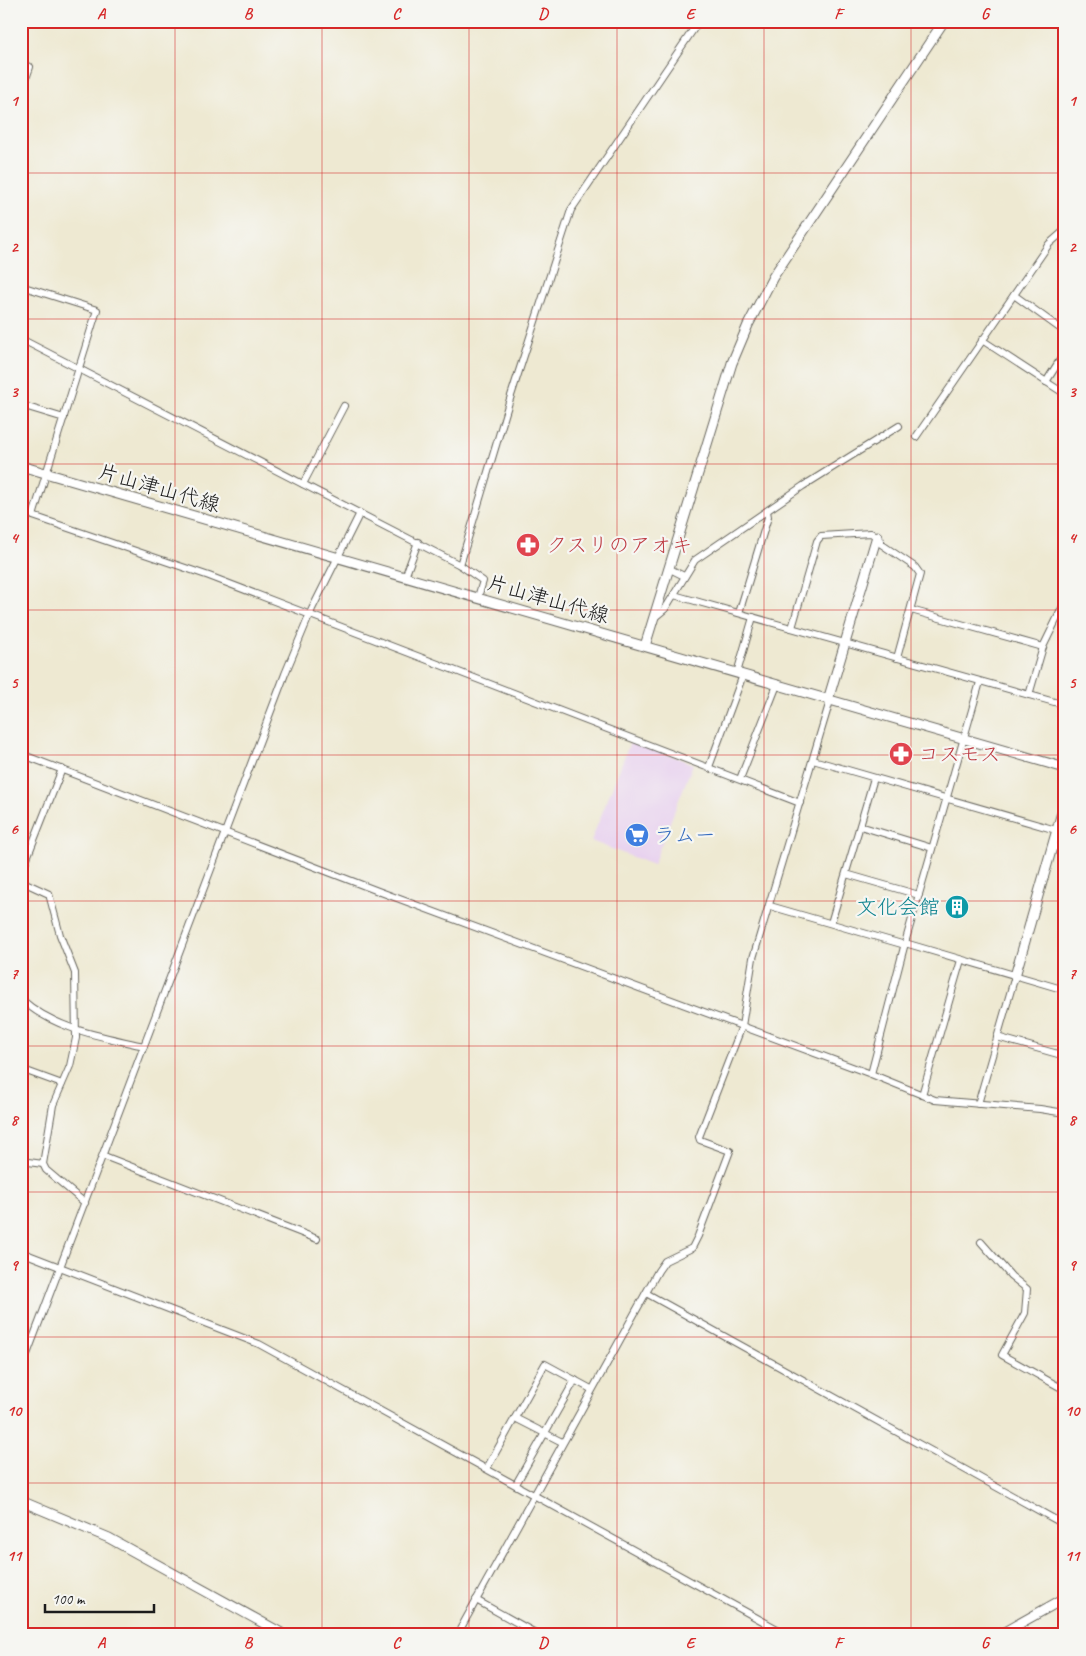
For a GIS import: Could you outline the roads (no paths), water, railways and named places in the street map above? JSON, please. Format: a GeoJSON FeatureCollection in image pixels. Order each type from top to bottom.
{"type":"FeatureCollection","features":[{"type":"Feature","properties":{"kind":"street"},"geometry":{"type":"LineString","coordinates":[[460,564],[509,402],[571,210],[700,21]]}},
{"type":"Feature","properties":{"kind":"street"},"geometry":{"type":"LineString","coordinates":[[645,646],[732,363],[748,324],[788,254],[944,21]]}},
{"type":"Feature","properties":{"kind":"street"},"geometry":{"type":"LineString","coordinates":[[21,64],[30,67],[21,93]]}},
{"type":"Feature","properties":{"kind":"street"},"geometry":{"type":"LineString","coordinates":[[916,437],[1049,244],[1063,234]]}},
{"type":"Feature","properties":{"kind":"street"},"geometry":{"type":"LineString","coordinates":[[21,286],[97,310],[33,516],[208,576],[800,803]]}},
{"type":"Feature","properties":{"kind":"street"},"geometry":{"type":"LineString","coordinates":[[1014,295],[1065,332]]}},
{"type":"Feature","properties":{"kind":"street"},"geometry":{"type":"LineString","coordinates":[[21,339],[460,564],[483,581],[478,597]]}},
{"type":"Feature","properties":{"kind":"street"},"geometry":{"type":"LineString","coordinates":[[982,340],[1065,394]]}},
{"type":"Feature","properties":{"kind":"street"},"geometry":{"type":"LineString","coordinates":[[1046,382],[1065,352]]}},
{"type":"Feature","properties":{"kind":"street"},"geometry":{"type":"LineString","coordinates":[[21,405],[64,418]]}},
{"type":"Feature","properties":{"kind":"street"},"geometry":{"type":"LineString","coordinates":[[303,484],[344,406]]}},
{"type":"Feature","properties":{"kind":"street"},"geometry":{"type":"LineString","coordinates":[[653,618],[666,609],[695,560],[803,486],[899,426]]}},
{"type":"Feature","properties":{"kind":"street","name":"片山津山代線"},"geometry":{"type":"LineString","coordinates":[[21,466],[336,558],[478,597],[964,741],[1065,768]]}},
{"type":"Feature","properties":{"kind":"street"},"geometry":{"type":"LineString","coordinates":[[739,613],[768,517],[767,511]]}},
{"type":"Feature","properties":{"kind":"street"},"geometry":{"type":"LineString","coordinates":[[21,1370],[309,615],[360,513]]}},
{"type":"Feature","properties":{"kind":"street"},"geometry":{"type":"LineString","coordinates":[[792,628],[817,541],[821,536],[871,533],[877,536],[881,544],[919,571],[920,574],[897,658]]}},
{"type":"Feature","properties":{"kind":"street"},"geometry":{"type":"LineString","coordinates":[[457,1635],[646,1292],[665,1261],[692,1248],[730,1151],[700,1140],[699,1137],[742,1026],[754,958],[877,536]]}},
{"type":"Feature","properties":{"kind":"street"},"geometry":{"type":"LineString","coordinates":[[405,577],[418,542]]}},
{"type":"Feature","properties":{"kind":"street"},"geometry":{"type":"LineString","coordinates":[[668,568],[684,576]]}},
{"type":"Feature","properties":{"kind":"street"},"geometry":{"type":"LineString","coordinates":[[674,595],[1065,705]]}},
{"type":"Feature","properties":{"kind":"street"},"geometry":{"type":"LineString","coordinates":[[1029,695],[1042,646],[1065,602]]}},
{"type":"Feature","properties":{"kind":"street"},"geometry":{"type":"LineString","coordinates":[[911,610],[1042,646]]}},
{"type":"Feature","properties":{"kind":"street"},"geometry":{"type":"LineString","coordinates":[[709,767],[740,674],[753,617]]}},
{"type":"Feature","properties":{"kind":"street"},"geometry":{"type":"LineString","coordinates":[[871,1074],[905,944],[980,682]]}},
{"type":"Feature","properties":{"kind":"street"},"geometry":{"type":"LineString","coordinates":[[740,779],[778,685]]}},
{"type":"Feature","properties":{"kind":"street"},"geometry":{"type":"LineString","coordinates":[[21,754],[378,891],[871,1074],[935,1100],[1065,1114]]}},
{"type":"Feature","properties":{"kind":"street"},"geometry":{"type":"LineString","coordinates":[[813,760],[1056,830]]}},
{"type":"Feature","properties":{"kind":"street"},"geometry":{"type":"LineString","coordinates":[[21,873],[62,769]]}},
{"type":"Feature","properties":{"kind":"street"},"geometry":{"type":"LineString","coordinates":[[831,923],[874,778]]}},
{"type":"Feature","properties":{"kind":"street"},"geometry":{"type":"LineString","coordinates":[[978,1104],[1065,802]]}},
{"type":"Feature","properties":{"kind":"street"},"geometry":{"type":"LineString","coordinates":[[860,826],[932,848]]}},
{"type":"Feature","properties":{"kind":"street"},"geometry":{"type":"LineString","coordinates":[[1052,846],[1065,850]]}},
{"type":"Feature","properties":{"kind":"street"},"geometry":{"type":"LineString","coordinates":[[846,874],[919,895]]}},
{"type":"Feature","properties":{"kind":"street"},"geometry":{"type":"LineString","coordinates":[[21,881],[49,894],[60,935],[75,973],[76,1031],[74,1057],[53,1105],[43,1164],[46,1170],[84,1203]]}},
{"type":"Feature","properties":{"kind":"street"},"geometry":{"type":"LineString","coordinates":[[770,906],[1065,990]]}},
{"type":"Feature","properties":{"kind":"street"},"geometry":{"type":"LineString","coordinates":[[922,1095],[961,960]]}},
{"type":"Feature","properties":{"kind":"street"},"geometry":{"type":"LineString","coordinates":[[21,999],[34,1011],[76,1031],[144,1046]]}},
{"type":"Feature","properties":{"kind":"street"},"geometry":{"type":"LineString","coordinates":[[997,1037],[1065,1056]]}},
{"type":"Feature","properties":{"kind":"street"},"geometry":{"type":"LineString","coordinates":[[21,1069],[62,1084]]}},
{"type":"Feature","properties":{"kind":"street"},"geometry":{"type":"LineString","coordinates":[[104,1156],[317,1239]]}},
{"type":"Feature","properties":{"kind":"street"},"geometry":{"type":"LineString","coordinates":[[21,1161],[43,1164]]}},
{"type":"Feature","properties":{"kind":"street"},"geometry":{"type":"LineString","coordinates":[[1065,1204],[1061,1218],[1065,1220]]}},
{"type":"Feature","properties":{"kind":"street"},"geometry":{"type":"LineString","coordinates":[[981,1242],[1011,1276],[1027,1289],[1025,1313],[1002,1355],[1065,1390]]}},
{"type":"Feature","properties":{"kind":"street"},"geometry":{"type":"LineString","coordinates":[[21,1252],[259,1344],[788,1635]]}},
{"type":"Feature","properties":{"kind":"street"},"geometry":{"type":"LineString","coordinates":[[646,1292],[1065,1525]]}},
{"type":"Feature","properties":{"kind":"street"},"geometry":{"type":"LineString","coordinates":[[487,1468],[545,1364],[591,1389]]}},
{"type":"Feature","properties":{"kind":"street"},"geometry":{"type":"LineString","coordinates":[[516,1484],[575,1380]]}},
{"type":"Feature","properties":{"kind":"street"},"geometry":{"type":"LineString","coordinates":[[515,1418],[562,1442]]}},
{"type":"Feature","properties":{"kind":"street"},"geometry":{"type":"LineString","coordinates":[[21,1501],[117,1542],[285,1635]]}},
{"type":"Feature","properties":{"kind":"street"},"geometry":{"type":"LineString","coordinates":[[999,1635],[1065,1598]]}},
{"type":"Feature","properties":{"kind":"street"},"geometry":{"type":"LineString","coordinates":[[476,1600],[539,1635]]}},
{"type":"Feature","properties":{"kind":"place","name":"クスリのアオキ"},"geometry":{"type":"Point","coordinates":[528,545]}},
{"type":"Feature","properties":{"kind":"place","name":"コスモス"},"geometry":{"type":"Point","coordinates":[901,754]}},
{"type":"Feature","properties":{"kind":"place","name":"ラムー"},"geometry":{"type":"Point","coordinates":[637,835]}},
{"type":"Feature","properties":{"kind":"place","name":"文化会館"},"geometry":{"type":"Point","coordinates":[957,907]}}]}
